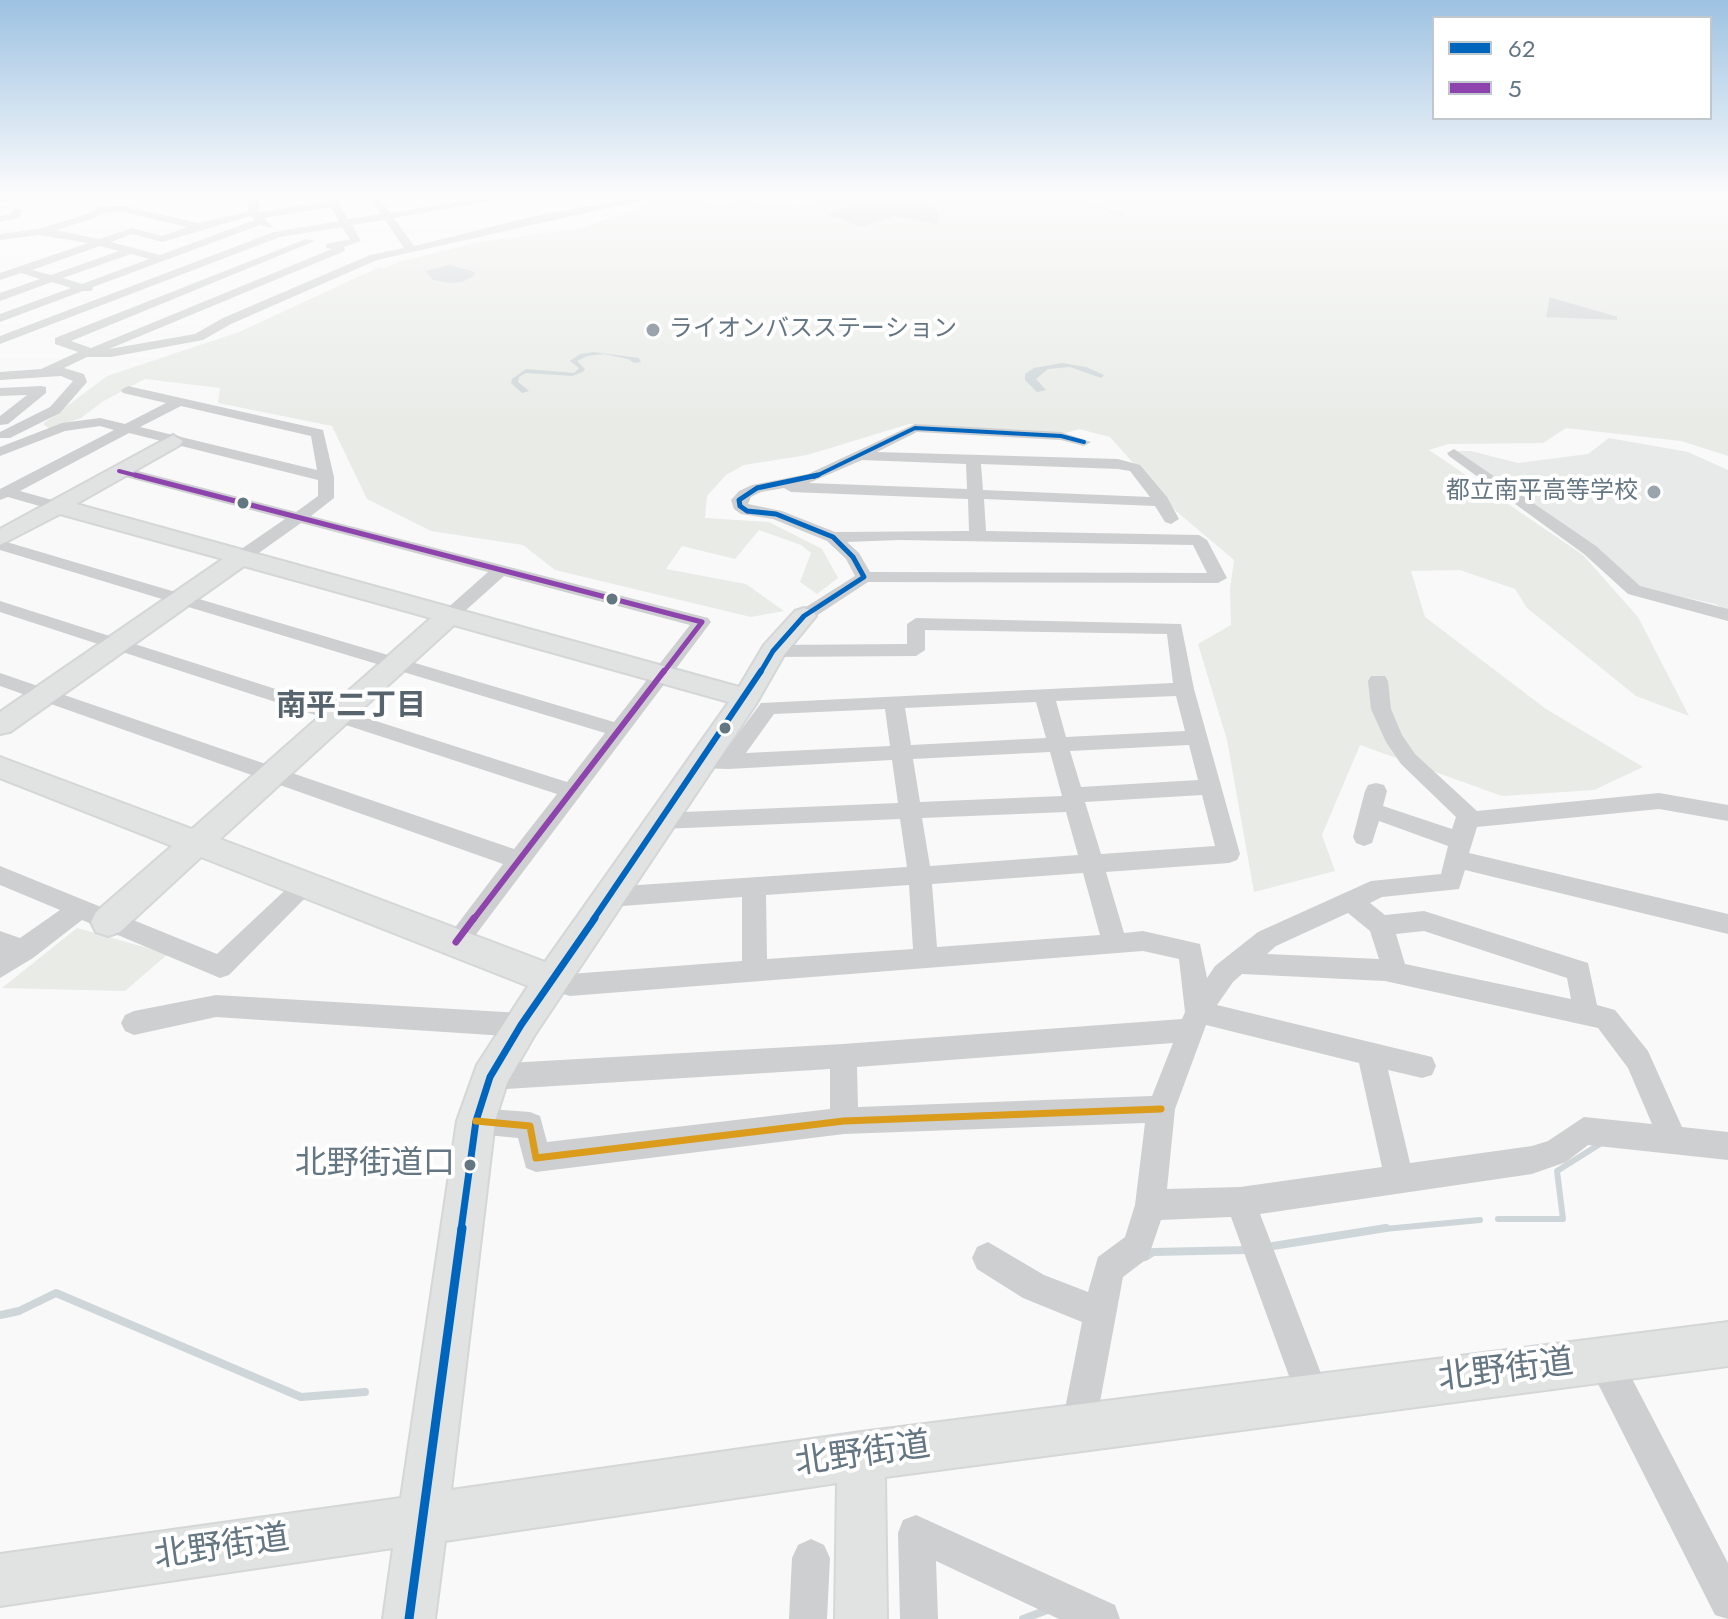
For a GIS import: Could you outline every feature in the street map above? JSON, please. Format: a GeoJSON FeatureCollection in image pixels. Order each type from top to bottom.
{"type":"FeatureCollection","features":[{"type":"Feature","properties":{"kind":"street"},"geometry":{"type":"LineString","coordinates":[[27,272],[220,325]]}},
{"type":"Feature","properties":{"kind":"street"},"geometry":{"type":"LineString","coordinates":[[0,297],[69,272]]}},
{"type":"Feature","properties":{"kind":"street"},"geometry":{"type":"LineString","coordinates":[[0,320],[125,272]]}},
{"type":"Feature","properties":{"kind":"street"},"geometry":{"type":"LineString","coordinates":[[0,340],[181,272]]}},
{"type":"Feature","properties":{"kind":"street"},"geometry":{"type":"LineString","coordinates":[[209,272],[289,293]]}},
{"type":"Feature","properties":{"kind":"street"},"geometry":{"type":"LineString","coordinates":[[59,341],[236,272]]}},
{"type":"Feature","properties":{"kind":"street"},"geometry":{"type":"LineString","coordinates":[[0,362],[39,373],[282,272]]}},
{"type":"Feature","properties":{"kind":"street"},"geometry":{"type":"LineString","coordinates":[[0,320],[91,352],[111,353],[188,341],[289,293],[345,272]]}},
{"type":"Feature","properties":{"kind":"street"},"geometry":{"type":"LineString","coordinates":[[0,376],[70,373],[79,377],[80,382],[55,410],[0,437]]}},
{"type":"Feature","properties":{"kind":"street"},"geometry":{"type":"LineString","coordinates":[[0,392],[41,390],[2,421]]}},
{"type":"Feature","properties":{"kind":"street"},"geometry":{"type":"LineString","coordinates":[[0,725],[326,498],[326,477],[318,433],[128,390]]}},
{"type":"Feature","properties":{"kind":"street"},"geometry":{"type":"LineString","coordinates":[[3,494],[178,402]]}},
{"type":"Feature","properties":{"kind":"street"},"geometry":{"type":"LineString","coordinates":[[2,421],[28,425]]}},
{"type":"Feature","properties":{"kind":"street"},"geometry":{"type":"LineString","coordinates":[[0,452],[75,424],[100,422],[326,477]]}},
{"type":"Feature","properties":{"kind":"street"},"geometry":{"type":"LineString","coordinates":[[715,762],[773,651],[804,616],[864,577],[1218,578],[1199,540],[833,537],[776,514],[747,511],[740,506],[739,500],[745,494],[812,478],[915,428],[1061,436],[1084,442]]}},
{"type":"Feature","properties":{"kind":"street"},"geometry":{"type":"LineString","coordinates":[[0,538],[173,441]]}},
{"type":"Feature","properties":{"kind":"street"},"geometry":{"type":"LineString","coordinates":[[1454,453],[1590,550],[1634,590],[1728,615]]}},
{"type":"Feature","properties":{"kind":"street"},"geometry":{"type":"LineString","coordinates":[[860,456],[1118,464],[1135,468],[1162,502],[1171,519]]}},
{"type":"Feature","properties":{"kind":"street"},"geometry":{"type":"LineString","coordinates":[[973,459],[978,536]]}},
{"type":"Feature","properties":{"kind":"street"},"geometry":{"type":"LineString","coordinates":[[119,471],[702,622],[456,942]]}},
{"type":"Feature","properties":{"kind":"street"},"geometry":{"type":"LineString","coordinates":[[773,485],[819,491],[1162,502]]}},
{"type":"Feature","properties":{"kind":"street"},"geometry":{"type":"LineString","coordinates":[[3,494],[57,506],[746,698]]}},
{"type":"Feature","properties":{"kind":"street"},"geometry":{"type":"LineString","coordinates":[[833,537],[853,557],[864,577]]}},
{"type":"Feature","properties":{"kind":"street"},"geometry":{"type":"LineString","coordinates":[[0,545],[619,730]]}},
{"type":"Feature","properties":{"kind":"street"},"geometry":{"type":"LineString","coordinates":[[108,922],[500,570]]}},
{"type":"Feature","properties":{"kind":"street"},"geometry":{"type":"LineString","coordinates":[[0,606],[572,791]]}},
{"type":"Feature","properties":{"kind":"street"},"geometry":{"type":"LineString","coordinates":[[609,897],[1229,854],[1184,689],[1175,628],[916,624],[916,650],[773,651]]}},
{"type":"Feature","properties":{"kind":"street"},"geometry":{"type":"LineString","coordinates":[[0,679],[519,860]]}},
{"type":"Feature","properties":{"kind":"street"},"geometry":{"type":"LineString","coordinates":[[1378,681],[1381,709],[1400,748],[1473,820]]}},
{"type":"Feature","properties":{"kind":"street"},"geometry":{"type":"LineString","coordinates":[[409,1619],[476,1121],[490,1077],[521,1025],[661,821],[768,708],[1184,689]]}},
{"type":"Feature","properties":{"kind":"street"},"geometry":{"type":"LineString","coordinates":[[1044,695],[1115,944]]}},
{"type":"Feature","properties":{"kind":"street"},"geometry":{"type":"LineString","coordinates":[[894,702],[920,876],[926,960]]}},
{"type":"Feature","properties":{"kind":"street"},"geometry":{"type":"LineString","coordinates":[[715,762],[1198,737]]}},
{"type":"Feature","properties":{"kind":"street"},"geometry":{"type":"LineString","coordinates":[[0,767],[570,985],[1143,941],[1191,951],[1194,1021]]}},
{"type":"Feature","properties":{"kind":"street"},"geometry":{"type":"LineString","coordinates":[[661,821],[1073,800],[1211,787]]}},
{"type":"Feature","properties":{"kind":"street"},"geometry":{"type":"LineString","coordinates":[[1364,837],[1373,801],[1458,850],[1728,924]]}},
{"type":"Feature","properties":{"kind":"street"},"geometry":{"type":"LineString","coordinates":[[1078,1429],[1109,1268],[1137,1247],[1150,1205],[1161,1109],[1194,1021],[1224,974],[1267,939],[1379,888],[1451,882],[1465,820],[1659,801],[1728,813]]}},
{"type":"Feature","properties":{"kind":"street"},"geometry":{"type":"LineString","coordinates":[[0,875],[220,967],[306,885]]}},
{"type":"Feature","properties":{"kind":"street"},"geometry":{"type":"LineString","coordinates":[[754,888],[755,971]]}},
{"type":"Feature","properties":{"kind":"street"},"geometry":{"type":"LineString","coordinates":[[1351,901],[1381,926],[1395,972]]}},
{"type":"Feature","properties":{"kind":"street"},"geometry":{"type":"LineString","coordinates":[[0,967],[78,910]]}},
{"type":"Feature","properties":{"kind":"street"},"geometry":{"type":"LineString","coordinates":[[1381,926],[1424,921],[1579,971],[1586,1014]]}},
{"type":"Feature","properties":{"kind":"street"},"geometry":{"type":"LineString","coordinates":[[0,941],[24,951]]}},
{"type":"Feature","properties":{"kind":"street"},"geometry":{"type":"LineString","coordinates":[[1237,963],[1395,972],[1606,1018],[1638,1060],[1673,1139]]}},
{"type":"Feature","properties":{"kind":"street"},"geometry":{"type":"LineString","coordinates":[[134,1023],[216,1006],[521,1025]]}},
{"type":"Feature","properties":{"kind":"street"},"geometry":{"type":"LineString","coordinates":[[490,1077],[843,1056],[1194,1021],[1370,1052],[1422,1066]]}},
{"type":"Feature","properties":{"kind":"street"},"geometry":{"type":"LineString","coordinates":[[1370,1052],[1399,1179]]}},
{"type":"Feature","properties":{"kind":"street"},"geometry":{"type":"LineString","coordinates":[[843,1056],[844,1121]]}},
{"type":"Feature","properties":{"kind":"street"},"geometry":{"type":"LineString","coordinates":[[476,1121],[530,1126],[536,1158],[844,1121],[1161,1109]]}},
{"type":"Feature","properties":{"kind":"street"},"geometry":{"type":"LineString","coordinates":[[1150,1205],[1240,1202],[1532,1160],[1556,1152],[1584,1131],[1728,1146]]}},
{"type":"Feature","properties":{"kind":"street"},"geometry":{"type":"LineString","coordinates":[[1240,1202],[1313,1397]]}},
{"type":"Feature","properties":{"kind":"street"},"geometry":{"type":"LineString","coordinates":[[988,1258],[1034,1287],[1100,1313]]}},
{"type":"Feature","properties":{"kind":"street","name":"北野街道"},"geometry":{"type":"LineString","coordinates":[[0,1580],[861,1456],[1728,1344]]}},
{"type":"Feature","properties":{"kind":"street"},"geometry":{"type":"LineString","coordinates":[[1604,1360],[1728,1602]]}},
{"type":"Feature","properties":{"kind":"street"},"geometry":{"type":"LineString","coordinates":[[861,1456],[861,1619]]}},
{"type":"Feature","properties":{"kind":"street"},"geometry":{"type":"LineString","coordinates":[[919,1619],[916,1533],[1101,1619]]}},
{"type":"Feature","properties":{"kind":"street"},"geometry":{"type":"LineString","coordinates":[[808,1619],[811,1558]]}},
{"type":"Feature","properties":{"kind":"shaded area"},"geometry":{"type":"Polygon","coordinates":[[[369,272],[1728,272],[1728,456],[1681,441],[1566,428],[1543,443],[1448,444],[1429,450],[1583,555],[1638,617],[1689,716],[1636,696],[1527,608],[1515,589],[1460,570],[1411,571],[1425,617],[1546,709],[1643,767],[1594,790],[1502,796],[1360,745],[1322,835],[1335,871],[1254,892],[1227,740],[1198,644],[1231,625],[1230,589],[1234,560],[1176,511],[1110,437],[1079,429],[1065,433],[909,424],[807,455],[744,465],[726,475],[707,496],[705,518],[769,522],[822,549],[838,578],[817,594],[800,582],[811,553],[801,545],[759,530],[735,559],[682,546],[666,569],[746,584],[784,611],[751,617],[555,570],[523,545],[431,531],[367,499],[332,426],[218,403],[220,388],[145,379],[102,402],[81,418],[50,429],[43,424],[107,376],[239,332],[369,272]]]}},
{"type":"Feature","properties":{"kind":"shaded area"},"geometry":{"type":"Polygon","coordinates":[[[425,272],[475,272],[474,276],[462,282],[433,280],[425,272]]]}},
{"type":"Feature","properties":{"kind":"shaded area"},"geometry":{"type":"Polygon","coordinates":[[[594,352],[639,358],[641,362],[634,363],[604,354],[588,356],[577,361],[585,369],[583,372],[572,376],[526,373],[519,377],[518,382],[529,391],[522,393],[511,383],[526,369],[574,373],[579,368],[570,361],[580,354],[594,352]]]}},
{"type":"Feature","properties":{"kind":"shaded area"},"geometry":{"type":"Polygon","coordinates":[[[1062,363],[1086,367],[1104,375],[1101,378],[1070,367],[1048,369],[1036,379],[1046,390],[1037,392],[1025,380],[1025,374],[1034,368],[1062,363]]]}},
{"type":"Feature","properties":{"kind":"shaded area"},"geometry":{"type":"Polygon","coordinates":[[[1609,438],[1688,452],[1728,470],[1728,611],[1715,604],[1634,586],[1457,451],[1471,451],[1518,463],[1588,454],[1609,438]]]}},
{"type":"Feature","properties":{"kind":"shaded area"},"geometry":{"type":"Polygon","coordinates":[[[77,928],[168,954],[125,991],[2,988],[77,928]]]}},
{"type":"Feature","properties":{"kind":"building"},"geometry":{"type":"Polygon","coordinates":[[[1549,296],[1618,316],[1618,321],[1545,318],[1549,296]]]}},
{"type":"Feature","properties":{"kind":"waterway"},"geometry":{"type":"LineString","coordinates":[[1498,1219],[1563,1219],[1557,1171],[1600,1144]]}},
{"type":"Feature","properties":{"kind":"waterway"},"geometry":{"type":"LineString","coordinates":[[1374,1230],[1480,1220]]}},
{"type":"Feature","properties":{"kind":"waterway"},"geometry":{"type":"LineString","coordinates":[[1273,1246],[1386,1228]]}},
{"type":"Feature","properties":{"kind":"waterway"},"geometry":{"type":"LineString","coordinates":[[1145,1257],[1153,1252],[1247,1250]]}},
{"type":"Feature","properties":{"kind":"waterway"},"geometry":{"type":"LineString","coordinates":[[0,1315],[19,1311],[56,1293],[301,1397],[365,1392]]}},
{"type":"Feature","properties":{"kind":"waterway"},"geometry":{"type":"LineString","coordinates":[[1023,1619],[1050,1609]]}},
{"type":"Feature","properties":{"kind":"transit line","name":"62"},"geometry":{"type":"LineString","coordinates":[[409,1619],[476,1121],[490,1077],[521,1025],[746,698],[773,651],[804,616],[864,577],[853,557],[833,537],[776,514],[747,511],[740,506],[739,500],[757,488],[812,478],[915,428],[1061,436],[1084,442]]}},
{"type":"Feature","properties":{"kind":"transit line","name":"5"},"geometry":{"type":"LineString","coordinates":[[119,471],[702,622],[456,942]]}},
{"type":"Feature","properties":{"kind":"transit line"},"geometry":{"type":"LineString","coordinates":[[476,1121],[530,1126],[536,1158],[844,1121],[1161,1109]]}},
{"type":"Feature","properties":{"kind":"place","name":"ライオンバスステーション"},"geometry":{"type":"Point","coordinates":[653,330]}},
{"type":"Feature","properties":{"kind":"place","name":"都立南平高等学校"},"geometry":{"type":"Point","coordinates":[1654,492]}},
{"type":"Feature","properties":{"kind":"place","name":"北野街道口"},"geometry":{"type":"Point","coordinates":[470,1165]}},
{"type":"Feature","properties":{"kind":"district","name":"南平二丁目"},"geometry":{"type":"Point","coordinates":[351,708]}}]}
